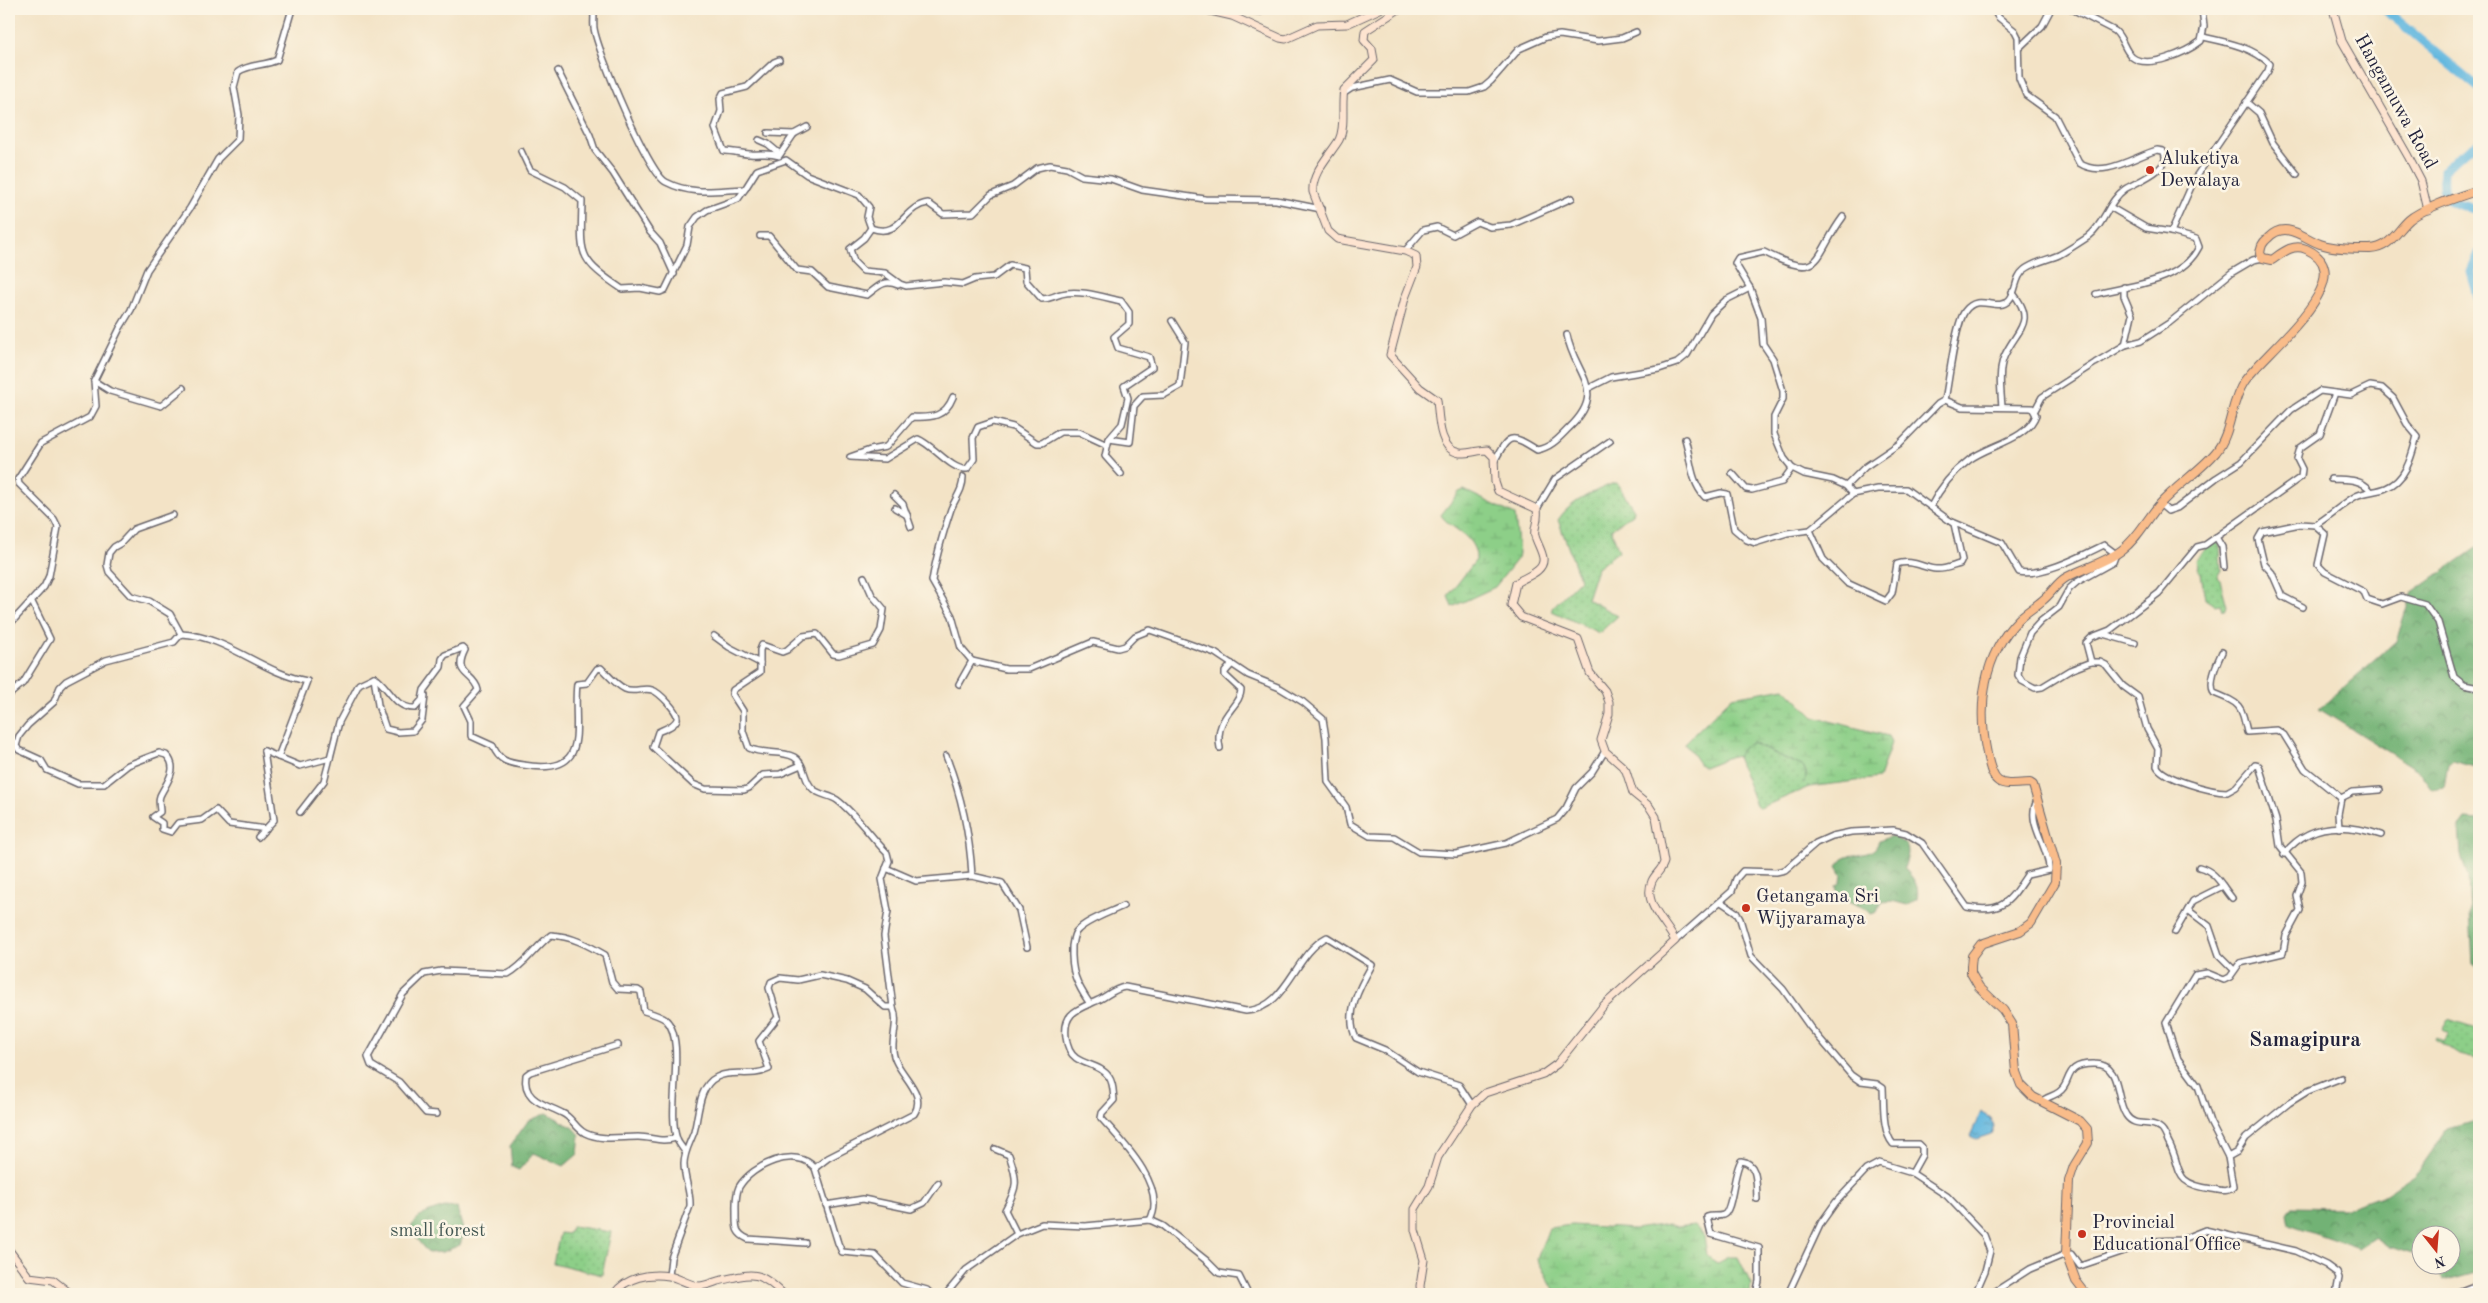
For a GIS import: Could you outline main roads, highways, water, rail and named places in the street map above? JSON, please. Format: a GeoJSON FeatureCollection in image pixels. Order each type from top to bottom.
{"type":"FeatureCollection","features":[{"type":"Feature","properties":{"kind":"main road"},"geometry":{"type":"LineString","coordinates":[[2086,1294],[2076,1281],[2066,1255],[2068,1181],[2074,1166],[2088,1142],[2089,1135],[2080,1121],[2033,1097],[2021,1085],[2016,1072],[2012,1024],[2003,1010],[1979,987],[1971,973],[1972,956],[1981,944],[2020,931],[2031,923],[2055,882],[2056,864],[2039,809],[2036,789],[2030,783],[2003,785],[1991,774],[1984,741],[1982,710],[1984,689],[1991,662],[2015,623],[2045,599],[2060,582],[2116,554],[2148,522],[2160,504],[2216,452],[2223,440],[2243,383],[2259,363],[2306,314],[2322,289],[2325,276],[2322,263],[2308,250],[2292,247],[2272,260],[2263,258],[2260,254],[2261,245],[2272,233],[2290,230],[2320,244],[2371,249],[2393,240],[2409,220],[2460,196],[2479,190]]}},
{"type":"Feature","properties":{"kind":"water"},"geometry":{"type":"Polygon","coordinates":[[[1981,1112],[1991,1118],[1994,1126],[1991,1134],[1976,1139],[1970,1136],[1981,1112]]]}},
{"type":"Feature","properties":{"kind":"waterway"},"geometry":{"type":"LineString","coordinates":[[2384,9],[2479,88]]}},
{"type":"Feature","properties":{"kind":"waterway"},"geometry":{"type":"LineString","coordinates":[[2479,143],[2458,157],[2444,170],[2444,190],[2446,196],[2454,203],[2479,211]]}},
{"type":"Feature","properties":{"kind":"waterway"},"geometry":{"type":"LineString","coordinates":[[2479,253],[2471,272],[2479,301]]}},
{"type":"Feature","properties":{"kind":"place","name":"Aluketiya Dewalaya"},"geometry":{"type":"Point","coordinates":[2150,170]}},
{"type":"Feature","properties":{"kind":"place","name":"Getangama Sri Wijyaramaya"},"geometry":{"type":"Point","coordinates":[1746,908]}},
{"type":"Feature","properties":{"kind":"place","name":"Provincial Educational Office"},"geometry":{"type":"Point","coordinates":[2082,1234]}},
{"type":"Feature","properties":{"kind":"district","name":"Samagipura"},"geometry":{"type":"Point","coordinates":[2305,1040]}},
{"type":"Feature","properties":{"kind":"park label","name":"small forest"},"geometry":{"type":"Point","coordinates":[438,1231]}}]}
